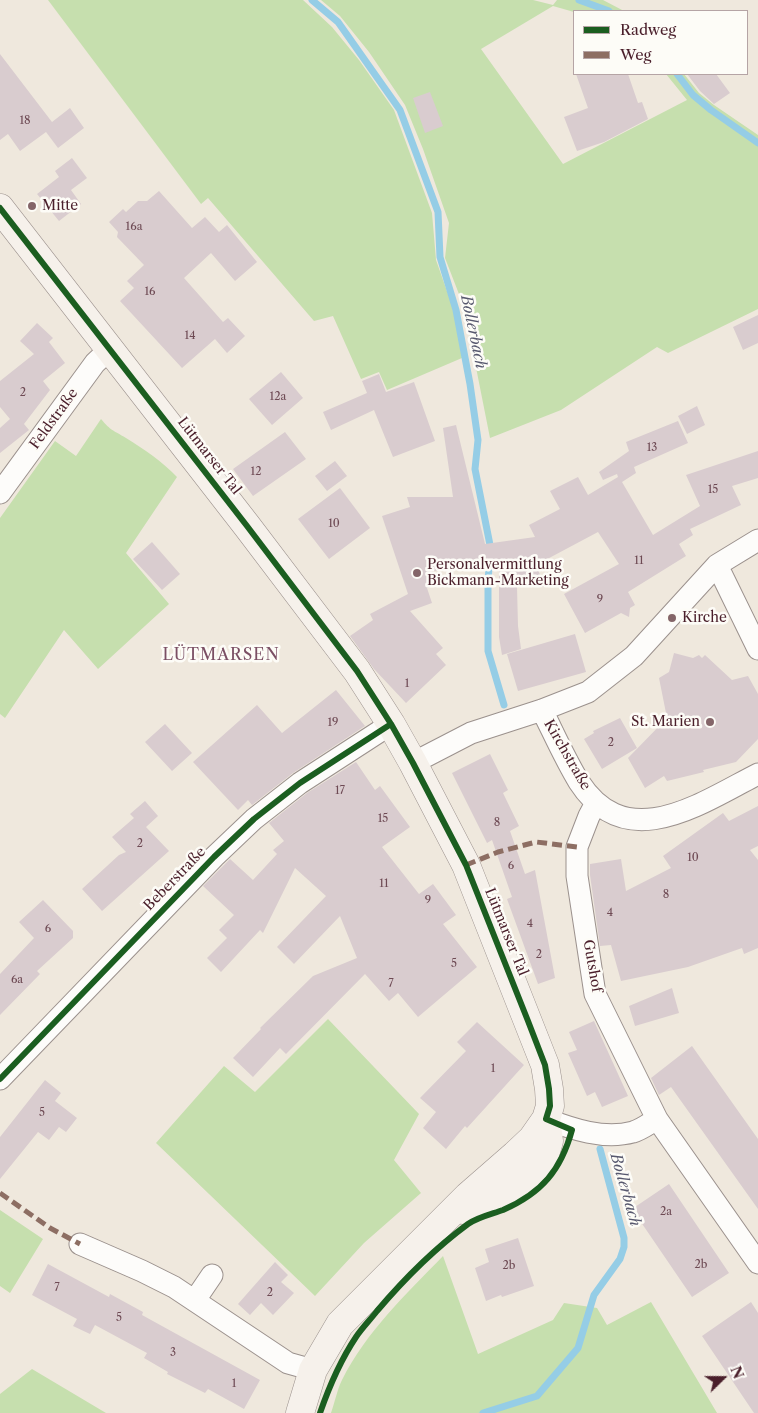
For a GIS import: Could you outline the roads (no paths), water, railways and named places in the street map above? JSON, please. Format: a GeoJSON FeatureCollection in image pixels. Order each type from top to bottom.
{"type":"FeatureCollection","features":[{"type":"Feature","properties":{"kind":"main road","name":"Lütmarser Tal"},"geometry":{"type":"LineString","coordinates":[[0,208],[111,348],[351,664],[390,724],[413,762],[466,866],[541,1056],[550,1090],[550,1106],[546,1119],[549,1141],[544,1158],[524,1180],[508,1192],[473,1205],[444,1220],[340,1324],[313,1370],[300,1413]]}},
{"type":"Feature","properties":{"kind":"street","name":"Feldstraße"},"geometry":{"type":"LineString","coordinates":[[1,490],[95,364],[111,348]]}},
{"type":"Feature","properties":{"kind":"street","name":"Kirchstraße"},"geometry":{"type":"LineString","coordinates":[[413,762],[471,733],[542,710],[588,692],[634,656],[717,565],[758,540]]}},
{"type":"Feature","properties":{"kind":"street"},"geometry":{"type":"LineString","coordinates":[[717,565],[758,649]]}},
{"type":"Feature","properties":{"kind":"street","name":"Kirchstraße"},"geometry":{"type":"LineString","coordinates":[[542,710],[579,782],[596,803],[613,814],[635,820],[653,820],[680,813],[758,774]]}},
{"type":"Feature","properties":{"kind":"street","name":"Beberstraße"},"geometry":{"type":"LineString","coordinates":[[0,1078],[214,857],[254,819],[300,783],[390,724]]}},
{"type":"Feature","properties":{"kind":"street","name":"Gutshof"},"geometry":{"type":"LineString","coordinates":[[596,803],[578,846],[577,876],[595,994],[657,1119],[758,1263]]}},
{"type":"Feature","properties":{"kind":"street"},"geometry":{"type":"LineString","coordinates":[[546,1119],[572,1130],[608,1134],[634,1132],[657,1119]]}},
{"type":"Feature","properties":{"kind":"street"},"geometry":{"type":"LineString","coordinates":[[80,1244],[142,1270],[195,1300],[288,1363],[313,1370]]}},
{"type":"Feature","properties":{"kind":"street"},"geometry":{"type":"LineString","coordinates":[[195,1300],[212,1275]]}},
{"type":"Feature","properties":{"kind":"waterway","name":"Bollerbach"},"geometry":{"type":"LineString","coordinates":[[312,0],[338,22],[400,110],[438,212],[440,257],[456,310],[478,440],[475,469],[490,545],[488,651],[504,705]]}},
{"type":"Feature","properties":{"kind":"waterway"},"geometry":{"type":"LineString","coordinates":[[579,0],[606,10]]}},
{"type":"Feature","properties":{"kind":"waterway"},"geometry":{"type":"LineString","coordinates":[[678,75],[693,95],[758,143]]}},
{"type":"Feature","properties":{"kind":"waterway","name":"Bollerbach"},"geometry":{"type":"LineString","coordinates":[[483,1413],[537,1396],[578,1348],[594,1295],[620,1259],[624,1247],[624,1238],[600,1149]]}},
{"type":"Feature","properties":{"kind":"place","name":"Mitte"},"geometry":{"type":"Point","coordinates":[32,206]}},
{"type":"Feature","properties":{"kind":"place","name":"Personalvermittlung Bickmann-Marketing"},"geometry":{"type":"Point","coordinates":[417,573]}},
{"type":"Feature","properties":{"kind":"place","name":"Kirche"},"geometry":{"type":"Point","coordinates":[672,618]}},
{"type":"Feature","properties":{"kind":"place","name":"St. Marien"},"geometry":{"type":"Point","coordinates":[710,722]}},
{"type":"Feature","properties":{"kind":"district","name":"LÜTMARSEN"},"geometry":{"type":"Point","coordinates":[221,655]}}]}
